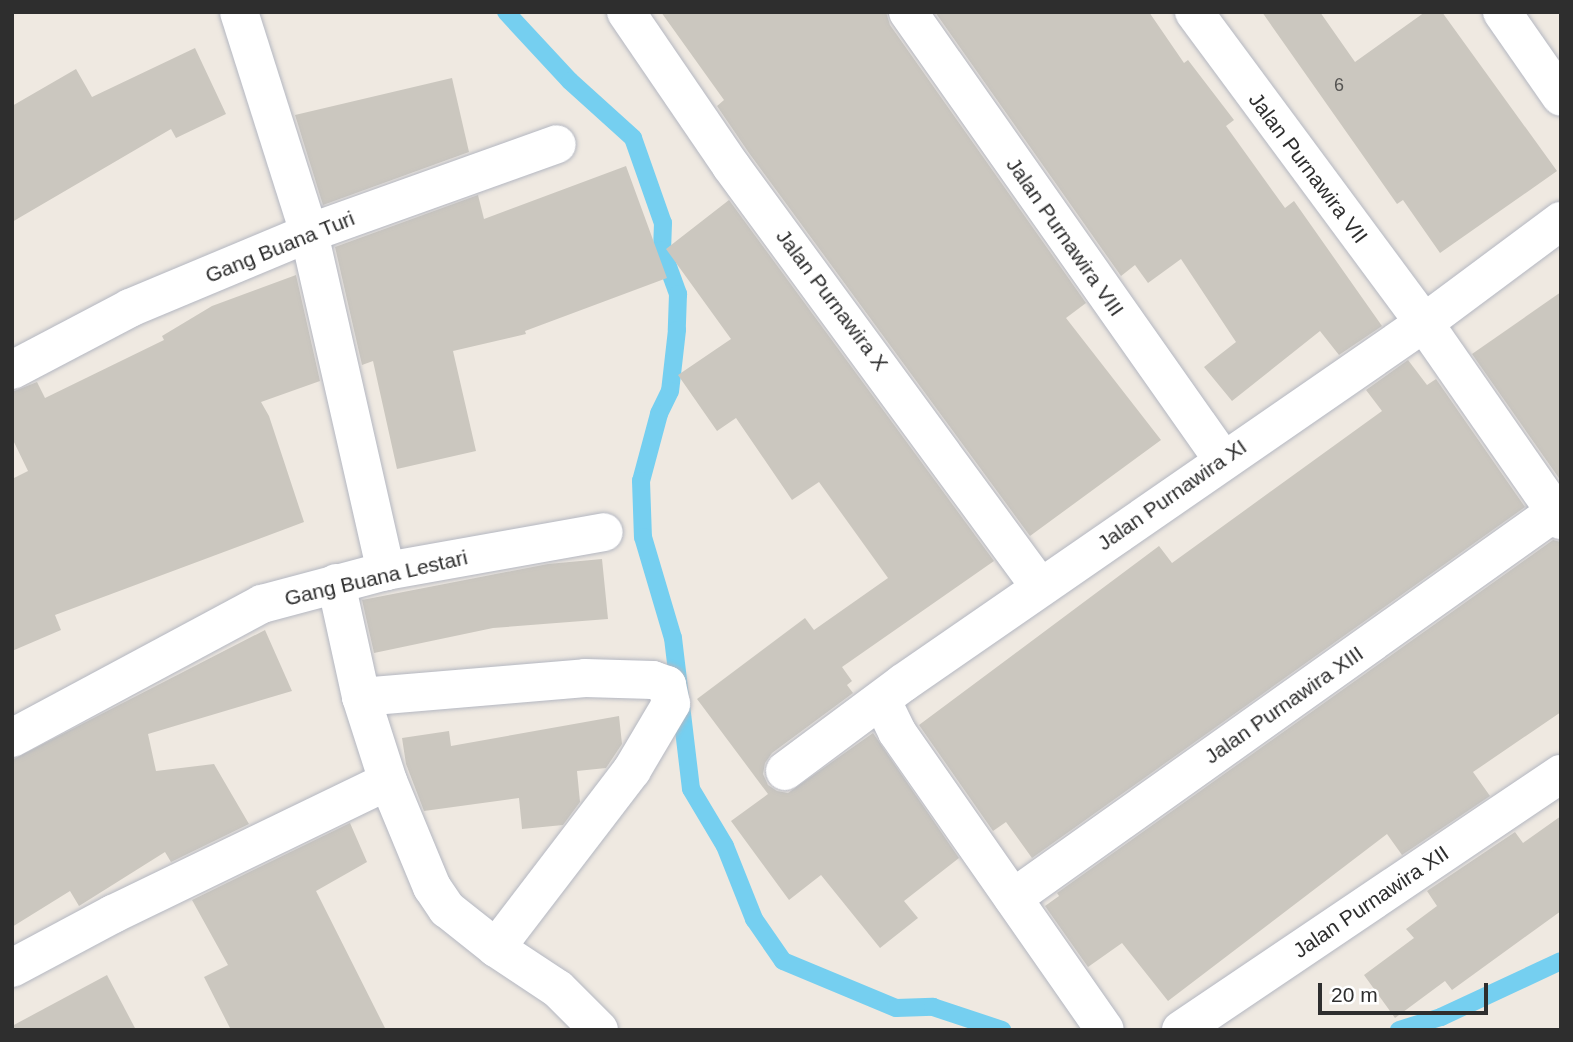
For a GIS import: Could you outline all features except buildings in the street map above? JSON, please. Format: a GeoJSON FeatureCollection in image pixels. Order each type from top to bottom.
{"type":"FeatureCollection","features":[{"type":"Feature","properties":{"kind":"street"},"geometry":{"type":"LineString","coordinates":[[239,12],[309,233],[386,571]]}},
{"type":"Feature","properties":{"kind":"street","name":"Jalan Purnawira X"},"geometry":{"type":"LineString","coordinates":[[626,12],[731,166],[873,355],[1040,587]]}},
{"type":"Feature","properties":{"kind":"street","name":"Jalan Purnawira VIII"},"geometry":{"type":"LineString","coordinates":[[908,12],[1223,460]]}},
{"type":"Feature","properties":{"kind":"street","name":"Jalan Purnawira VII"},"geometry":{"type":"LineString","coordinates":[[1194,12],[1424,323]]}},
{"type":"Feature","properties":{"kind":"street"},"geometry":{"type":"LineString","coordinates":[[1502,12],[1561,97]]}},
{"type":"Feature","properties":{"kind":"street","name":"Gang Buana Turi"},"geometry":{"type":"LineString","coordinates":[[12,370],[130,308],[309,233],[557,144]]}},
{"type":"Feature","properties":{"kind":"street","name":"Jalan Purnawira XI"},"geometry":{"type":"LineString","coordinates":[[785,771],[903,683],[1424,323],[1561,221]]}},
{"type":"Feature","properties":{"kind":"street"},"geometry":{"type":"LineString","coordinates":[[1424,323],[1558,516]]}},
{"type":"Feature","properties":{"kind":"street","name":"Jalan Purnawira XIII"},"geometry":{"type":"LineString","coordinates":[[1013,898],[1558,516]]}},
{"type":"Feature","properties":{"kind":"street","name":"Gang Buana Lestari"},"geometry":{"type":"LineString","coordinates":[[12,738],[262,604],[386,571],[604,533]]}},
{"type":"Feature","properties":{"kind":"street"},"geometry":{"type":"LineString","coordinates":[[336,583],[361,697],[388,781],[432,887],[447,909],[496,948],[558,989],[599,1030]]}},
{"type":"Feature","properties":{"kind":"street"},"geometry":{"type":"LineString","coordinates":[[361,697],[586,678],[653,680],[667,685],[671,704],[632,770],[496,948]]}},
{"type":"Feature","properties":{"kind":"street"},"geometry":{"type":"LineString","coordinates":[[882,701],[897,732],[1105,1030]]}},
{"type":"Feature","properties":{"kind":"street","name":"Jalan Purnawira XII"},"geometry":{"type":"LineString","coordinates":[[1181,1030],[1561,774]]}},
{"type":"Feature","properties":{"kind":"street"},"geometry":{"type":"LineString","coordinates":[[12,968],[113,914],[388,781]]}},
{"type":"Feature","properties":{"kind":"waterway"},"geometry":{"type":"LineString","coordinates":[[506,12],[570,81],[633,138],[663,223],[662,250],[678,294],[677,330],[670,391],[659,414],[641,481],[643,537],[673,638],[691,789],[725,846],[754,919],[783,961],[896,1008],[933,1007],[1002,1030]]}},
{"type":"Feature","properties":{"kind":"waterway"},"geometry":{"type":"LineString","coordinates":[[1399,1030],[1441,1017],[1561,961]]}}]}
